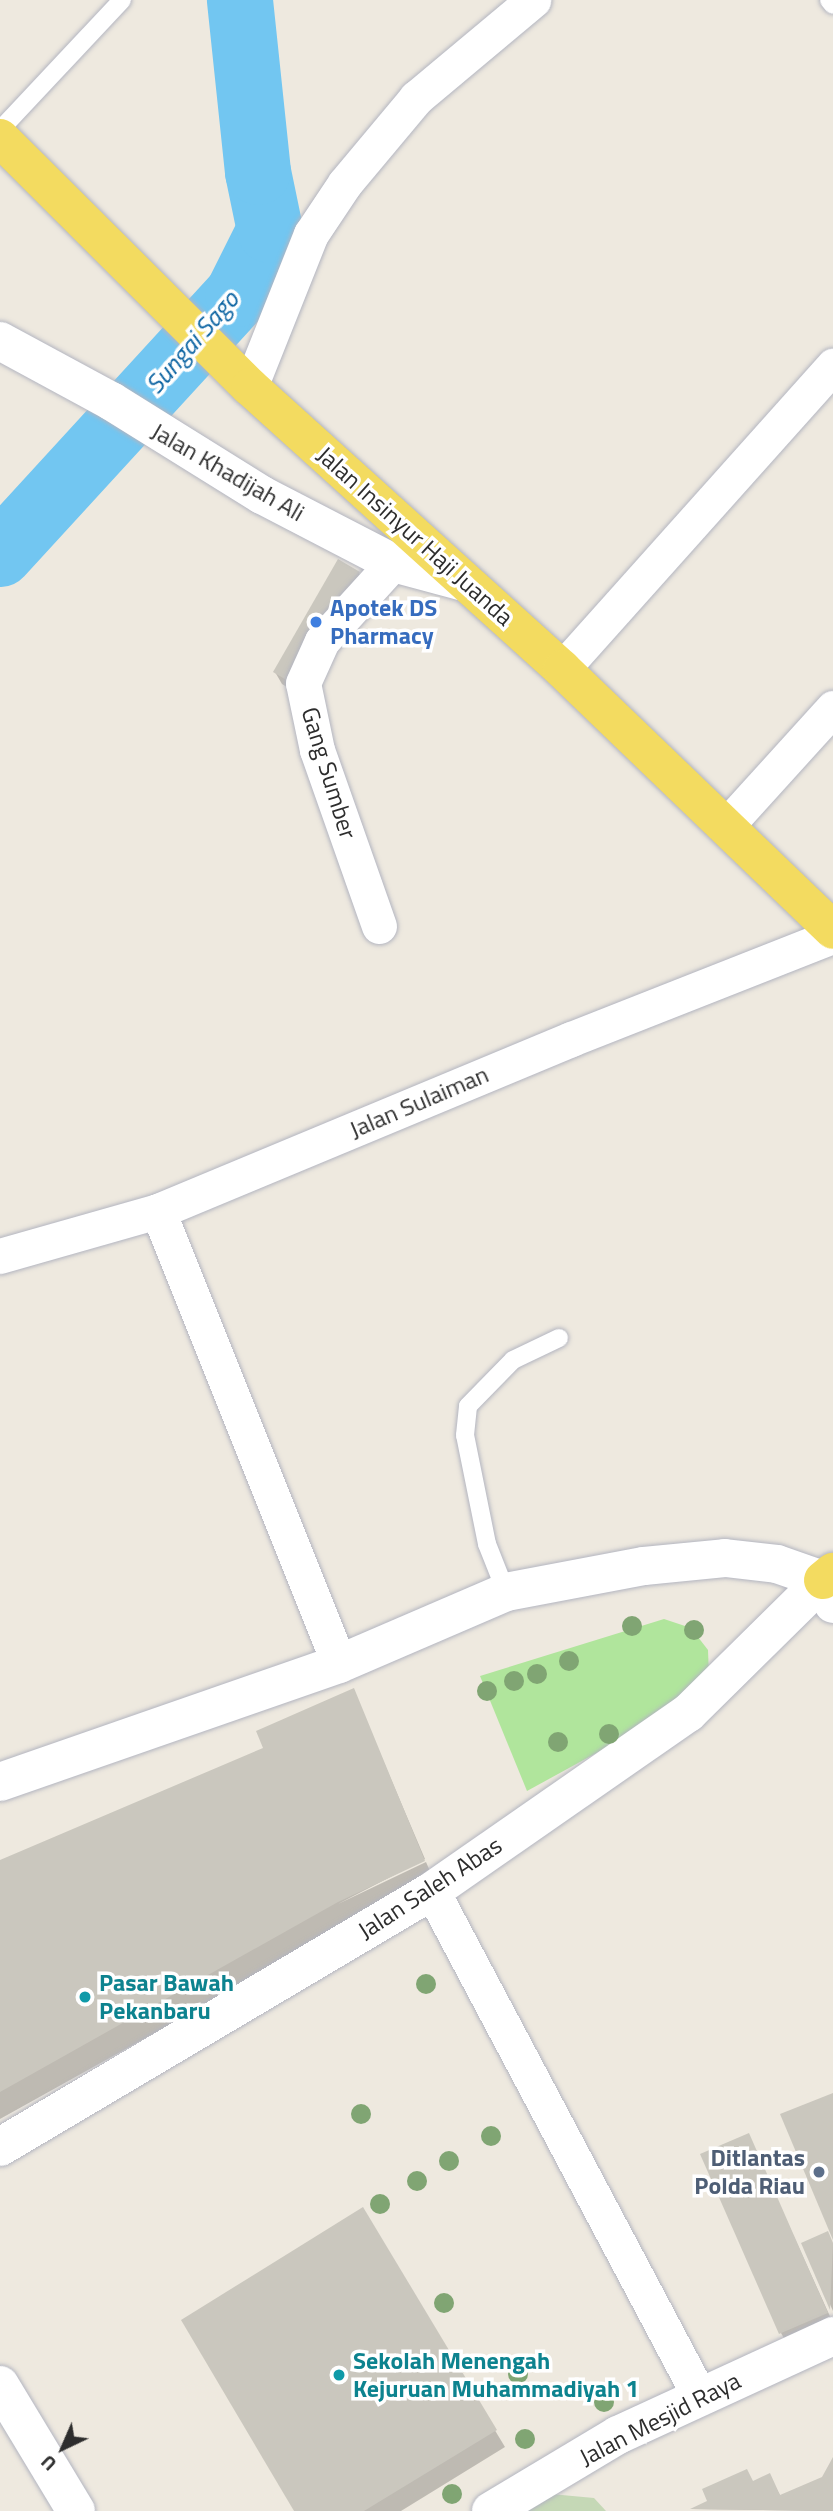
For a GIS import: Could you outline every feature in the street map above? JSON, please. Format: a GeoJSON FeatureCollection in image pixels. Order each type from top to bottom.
{"type":"FeatureCollection","features":[{"type":"Feature","properties":{"kind":"main road","name":"Jalan Insinyur Haji Juanda"},"geometry":{"type":"LineString","coordinates":[[0,138],[250,387],[562,669],[833,930]]}},
{"type":"Feature","properties":{"kind":"street"},"geometry":{"type":"LineString","coordinates":[[250,387],[311,234],[345,183],[416,98],[533,0]]}},
{"type":"Feature","properties":{"kind":"street","name":"Jalan Khadijah Ali"},"geometry":{"type":"LineString","coordinates":[[0,341],[111,401],[262,495],[393,563],[464,582]]}},
{"type":"Feature","properties":{"kind":"street"},"geometry":{"type":"LineString","coordinates":[[562,669],[833,366]]}},
{"type":"Feature","properties":{"kind":"street","name":"Gang Sumber"},"geometry":{"type":"LineString","coordinates":[[380,926],[317,750],[303,683],[322,641],[393,563]]}},
{"type":"Feature","properties":{"kind":"street"},"geometry":{"type":"LineString","coordinates":[[727,825],[833,708]]}},
{"type":"Feature","properties":{"kind":"street","name":"Jalan Sulaiman"},"geometry":{"type":"LineString","coordinates":[[0,1256],[158,1211],[595,1029],[833,936]]}},
{"type":"Feature","properties":{"kind":"street"},"geometry":{"type":"LineString","coordinates":[[158,1211],[339,1664]]}},
{"type":"Feature","properties":{"kind":"street"},"geometry":{"type":"LineString","coordinates":[[0,1782],[339,1664],[506,1592],[644,1566],[725,1559],[777,1564],[830,1585]]}},
{"type":"Feature","properties":{"kind":"street","name":"Jalan Saleh Abas"},"geometry":{"type":"LineString","coordinates":[[0,2147],[432,1891],[688,1713],[830,1585]]}},
{"type":"Feature","properties":{"kind":"street"},"geometry":{"type":"LineString","coordinates":[[432,1891],[700,2397]]}},
{"type":"Feature","properties":{"kind":"street","name":"Jalan Mesjid Raya"},"geometry":{"type":"LineString","coordinates":[[491,2511],[618,2435],[833,2336]]}},
{"type":"Feature","properties":{"kind":"street"},"geometry":{"type":"LineString","coordinates":[[4,2400],[76,2511]]}},
{"type":"Feature","properties":{"kind":"lane"},"geometry":{"type":"LineString","coordinates":[[0,130],[122,0]]}},
{"type":"Feature","properties":{"kind":"lane"},"geometry":{"type":"LineString","coordinates":[[829,0],[833,5]]}},
{"type":"Feature","properties":{"kind":"lane"},"geometry":{"type":"LineString","coordinates":[[506,1592],[487,1544],[466,1436],[468,1406],[513,1360],[559,1338]]}},
{"type":"Feature","properties":{"kind":"green space"},"geometry":{"type":"Polygon","coordinates":[[[664,1619],[691,1628],[708,1650],[709,1676],[695,1699],[527,1791],[480,1676],[664,1619]]]}},
{"type":"Feature","properties":{"kind":"green space"},"geometry":{"type":"Polygon","coordinates":[[[551,2494],[594,2498],[606,2511],[520,2511],[551,2494]]]}},
{"type":"Feature","properties":{"kind":"building","name":"Apotek DS Pharmacy"},"geometry":{"type":"Polygon","coordinates":[[[338,559],[360,572],[293,684],[273,672],[338,559]]]}},
{"type":"Feature","properties":{"kind":"building","name":"Pasar Bawah Pekanbaru"},"geometry":{"type":"Polygon","coordinates":[[[354,1688],[425,1861],[338,1902],[0,2092],[0,1860],[263,1748],[256,1731],[354,1688]]]}},
{"type":"Feature","properties":{"kind":"building","name":"Ditlantas Polda Riau"},"geometry":{"type":"Polygon","coordinates":[[[833,2093],[833,2240],[780,2114],[833,2093]]]}},
{"type":"Feature","properties":{"kind":"building"},"geometry":{"type":"Polygon","coordinates":[[[749,2133],[828,2313],[779,2334],[700,2154],[749,2133]]]}},
{"type":"Feature","properties":{"kind":"building","name":"Sekolah Menengah Kejuruan Muhammadiyah 1"},"geometry":{"type":"Polygon","coordinates":[[[363,2207],[497,2430],[364,2511],[294,2511],[181,2320],[363,2207]]]}},
{"type":"Feature","properties":{"kind":"building"},"geometry":{"type":"Polygon","coordinates":[[[828,2231],[833,2243],[830,2310],[801,2243],[828,2231]]]}},
{"type":"Feature","properties":{"kind":"building"},"geometry":{"type":"Polygon","coordinates":[[[833,2457],[833,2511],[690,2509],[707,2501],[702,2489],[747,2469],[753,2481],[770,2473],[780,2495],[822,2477],[833,2457]]]}},
{"type":"Feature","properties":{"kind":"waterway","name":"Sungai Sago"},"geometry":{"type":"LineString","coordinates":[[0,554],[238,294],[270,230],[258,172],[240,0]]}},
{"type":"Feature","properties":{"kind":"place","name":"Apotek DS Pharmacy"},"geometry":{"type":"Point","coordinates":[316,622]}},
{"type":"Feature","properties":{"kind":"place","name":"Pasar Bawah Pekanbaru"},"geometry":{"type":"Point","coordinates":[85,1997]}},
{"type":"Feature","properties":{"kind":"place","name":"Ditlantas Polda Riau"},"geometry":{"type":"Point","coordinates":[819,2172]}},
{"type":"Feature","properties":{"kind":"place","name":"Sekolah Menengah Kejuruan Muhammadiyah 1"},"geometry":{"type":"Point","coordinates":[339,2375]}}]}
